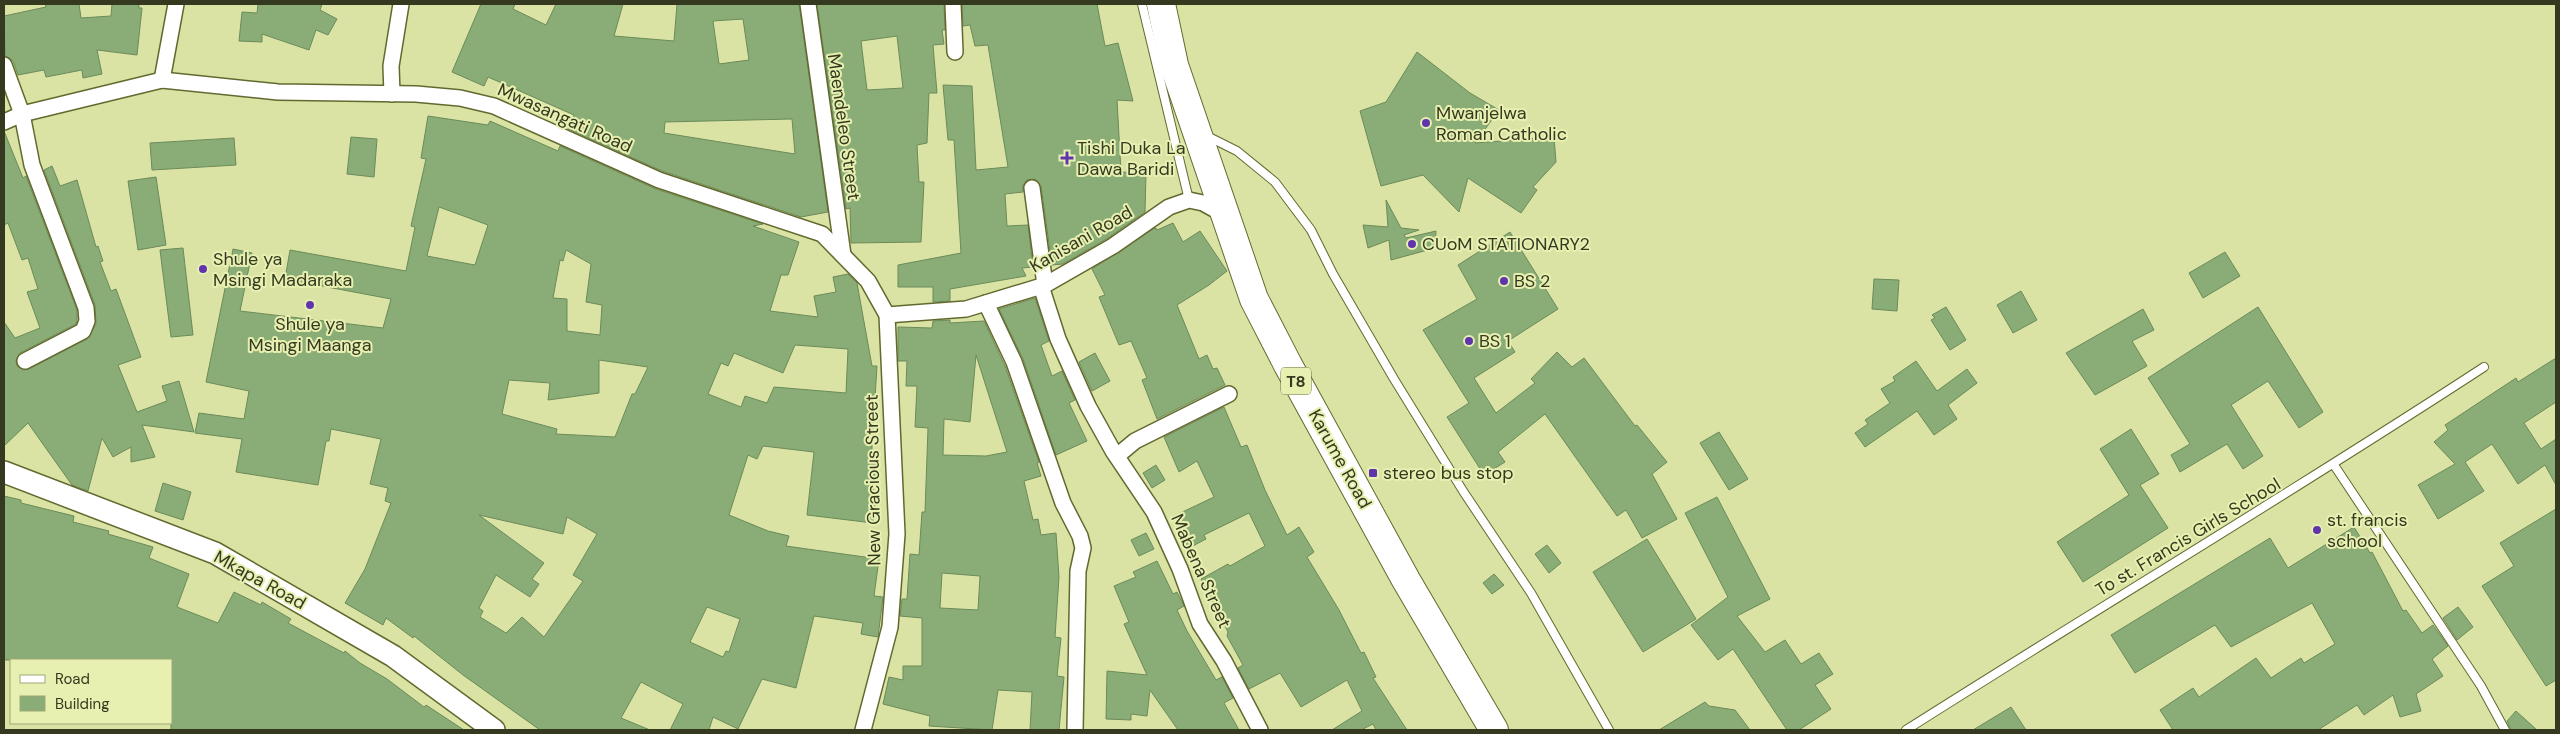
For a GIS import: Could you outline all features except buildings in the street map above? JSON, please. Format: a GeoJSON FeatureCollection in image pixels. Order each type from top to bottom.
{"type":"FeatureCollection","features":[{"type":"Feature","properties":{"kind":"highway","name":"Karume Road"},"geometry":{"type":"LineString","coordinates":[[1161,4],[1174,65],[1254,299],[1406,580],[1494,730]]}},
{"type":"Feature","properties":{"kind":"street"},"geometry":{"type":"LineString","coordinates":[[162,80],[176,4]]}},
{"type":"Feature","properties":{"kind":"street"},"geometry":{"type":"LineString","coordinates":[[392,94],[391,66],[401,4]]}},
{"type":"Feature","properties":{"kind":"street","name":"Maendeleo Street"},"geometry":{"type":"LineString","coordinates":[[808,4],[843,255]]}},
{"type":"Feature","properties":{"kind":"street"},"geometry":{"type":"LineString","coordinates":[[953,4],[956,24],[955,52]]}},
{"type":"Feature","properties":{"kind":"street"},"geometry":{"type":"LineString","coordinates":[[4,65],[22,114],[32,165],[83,299],[87,321],[83,331],[74,337],[25,361]]}},
{"type":"Feature","properties":{"kind":"street","name":"Mwasangati Road"},"geometry":{"type":"LineString","coordinates":[[4,122],[22,114],[162,80],[278,92],[392,94],[460,98],[494,106],[659,180],[822,234],[868,281],[887,315]]}},
{"type":"Feature","properties":{"kind":"street","name":"Mabena Street"},"geometry":{"type":"LineString","coordinates":[[1032,188],[1043,286],[1068,363],[1115,454],[1154,512],[1180,570],[1200,624],[1224,660],[1260,730]]}},
{"type":"Feature","properties":{"kind":"street"},"geometry":{"type":"LineString","coordinates":[[1189,200],[1203,203],[1226,216]]}},
{"type":"Feature","properties":{"kind":"street","name":"Kanisani Road"},"geometry":{"type":"LineString","coordinates":[[887,315],[966,309],[1043,286],[1113,246],[1169,207],[1189,200]]}},
{"type":"Feature","properties":{"kind":"street"},"geometry":{"type":"LineString","coordinates":[[986,302],[1014,362],[1063,503],[1080,536],[1083,548],[1078,571],[1075,730]]}},
{"type":"Feature","properties":{"kind":"street","name":"New Gracious Street"},"geometry":{"type":"LineString","coordinates":[[863,730],[890,627],[897,534],[887,315]]}},
{"type":"Feature","properties":{"kind":"street"},"geometry":{"type":"LineString","coordinates":[[1115,454],[1135,441],[1229,394]]}},
{"type":"Feature","properties":{"kind":"street","name":"Mkapa Road"},"geometry":{"type":"LineString","coordinates":[[4,472],[215,553],[393,656],[494,730]]}},
{"type":"Feature","properties":{"kind":"lane"},"geometry":{"type":"LineString","coordinates":[[1142,4],[1189,200]]}},
{"type":"Feature","properties":{"kind":"lane"},"geometry":{"type":"LineString","coordinates":[[1197,131],[1237,152],[1275,182],[1296,208],[1311,230],[1333,274],[1404,395],[1463,490],[1531,593],[1609,730]]}},
{"type":"Feature","properties":{"kind":"lane","name":"To st. Francis Girls School"},"geometry":{"type":"LineString","coordinates":[[1906,730],[2077,622],[2334,465],[2484,367]]}},
{"type":"Feature","properties":{"kind":"lane"},"geometry":{"type":"LineString","coordinates":[[2334,465],[2481,686],[2506,730]]}},
{"type":"Feature","properties":{"kind":"place","name":"Mwanjelwa Roman Catholic"},"geometry":{"type":"Point","coordinates":[1426,123]}},
{"type":"Feature","properties":{"kind":"place","name":"Tishi Duka La Dawa Baridi"},"geometry":{"type":"Point","coordinates":[1067,158]}},
{"type":"Feature","properties":{"kind":"place","name":"CUoM STATIONARY2"},"geometry":{"type":"Point","coordinates":[1412,244]}},
{"type":"Feature","properties":{"kind":"place","name":"Shule ya Msingi Madaraka"},"geometry":{"type":"Point","coordinates":[203,269]}},
{"type":"Feature","properties":{"kind":"place","name":"BS 2"},"geometry":{"type":"Point","coordinates":[1504,281]}},
{"type":"Feature","properties":{"kind":"place","name":"Shule ya Msingi Maanga"},"geometry":{"type":"Point","coordinates":[310,305]}},
{"type":"Feature","properties":{"kind":"place","name":"BS 1"},"geometry":{"type":"Point","coordinates":[1469,341]}},
{"type":"Feature","properties":{"kind":"place","name":"stereo bus stop"},"geometry":{"type":"Point","coordinates":[1373,473]}},
{"type":"Feature","properties":{"kind":"place","name":"st. francis school"},"geometry":{"type":"Point","coordinates":[2317,530]}}]}
